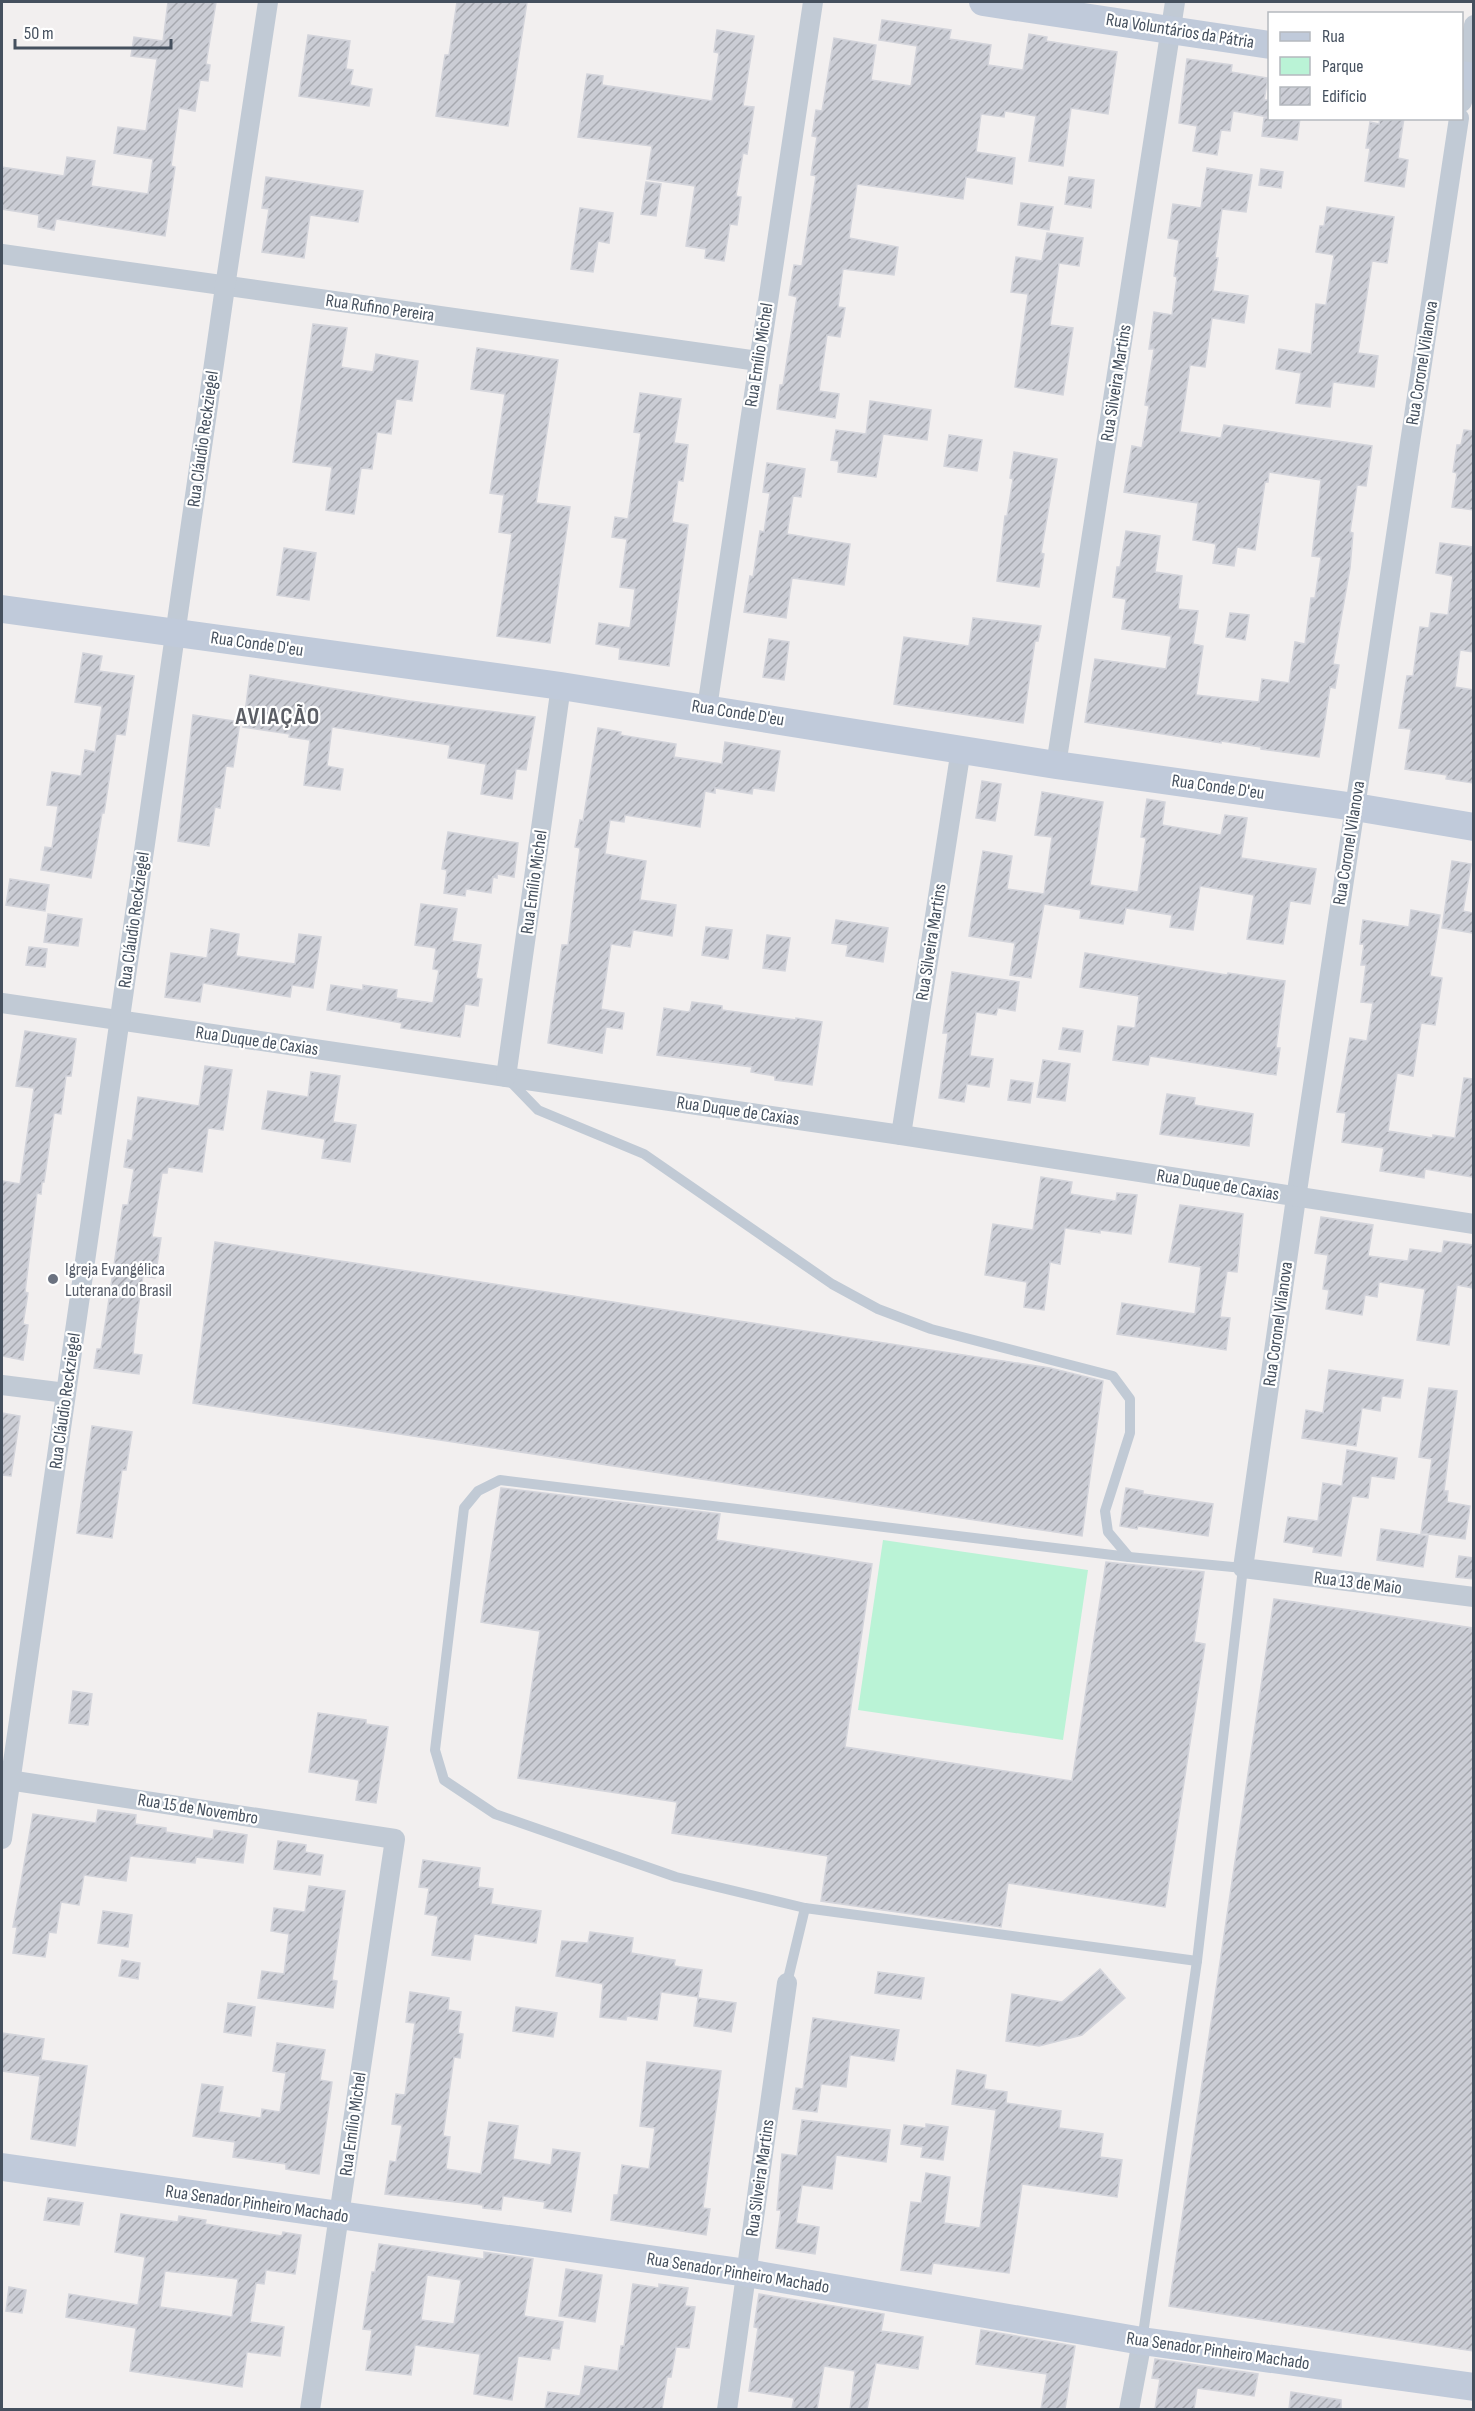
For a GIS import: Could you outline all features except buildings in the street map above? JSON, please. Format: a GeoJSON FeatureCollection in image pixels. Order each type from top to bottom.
{"type":"FeatureCollection","features":[{"type":"Feature","properties":{"kind":"street","name":"Rua Cláudio Reckziegel"},"geometry":{"type":"LineString","coordinates":[[2,1839],[6,1780],[66,1394],[268,2]]}},
{"type":"Feature","properties":{"kind":"street","name":"Rua Emílio Michel"},"geometry":{"type":"LineString","coordinates":[[707,708],[813,2]]}},
{"type":"Feature","properties":{"kind":"street","name":"Rua Voluntários da Pátria"},"geometry":{"type":"LineString","coordinates":[[983,2],[1268,45]]}},
{"type":"Feature","properties":{"kind":"street","name":"Rua Silveira Martins"},"geometry":{"type":"LineString","coordinates":[[1056,765],[1175,2]]}},
{"type":"Feature","properties":{"kind":"street"},"geometry":{"type":"LineString","coordinates":[[1466,82],[1473,25]]}},
{"type":"Feature","properties":{"kind":"street","name":"Rua Coronel Vilanova"},"geometry":{"type":"LineString","coordinates":[[1243,1568],[1296,1197],[1459,120]]}},
{"type":"Feature","properties":{"kind":"street","name":"Rua Rufino Pereira"},"geometry":{"type":"LineString","coordinates":[[2,254],[758,361]]}},
{"type":"Feature","properties":{"kind":"street","name":"Rua Conde D'eu"},"geometry":{"type":"LineString","coordinates":[[2,609],[561,686],[1056,765],[1355,807],[1473,827]]}},
{"type":"Feature","properties":{"kind":"street","name":"Rua Emílio Michel"},"geometry":{"type":"LineString","coordinates":[[506,1077],[561,686]]}},
{"type":"Feature","properties":{"kind":"street","name":"Rua Silveira Martins"},"geometry":{"type":"LineString","coordinates":[[901,1135],[961,749]]}},
{"type":"Feature","properties":{"kind":"street","name":"Rua Duque de Caxias"},"geometry":{"type":"LineString","coordinates":[[2,1003],[901,1135],[1473,1224]]}},
{"type":"Feature","properties":{"kind":"street"},"geometry":{"type":"LineString","coordinates":[[2,1385],[66,1394]]}},
{"type":"Feature","properties":{"kind":"street","name":"Rua 13 de Maio"},"geometry":{"type":"LineString","coordinates":[[1243,1568],[1473,1597]]}},
{"type":"Feature","properties":{"kind":"street","name":"Rua 15 de Novembro"},"geometry":{"type":"LineString","coordinates":[[6,1780],[395,1839]]}},
{"type":"Feature","properties":{"kind":"street","name":"Rua Emílio Michel"},"geometry":{"type":"LineString","coordinates":[[310,2409],[395,1839]]}},
{"type":"Feature","properties":{"kind":"street","name":"Rua Silveira Martins"},"geometry":{"type":"LineString","coordinates":[[727,2409],[787,1983]]}},
{"type":"Feature","properties":{"kind":"street","name":"Rua Senador Pinheiro Machado"},"geometry":{"type":"LineString","coordinates":[[2,2167],[747,2273],[1142,2341],[1473,2388]]}},
{"type":"Feature","properties":{"kind":"street"},"geometry":{"type":"LineString","coordinates":[[1129,2409],[1142,2341]]}},
{"type":"Feature","properties":{"kind":"lane"},"geometry":{"type":"LineString","coordinates":[[506,1077],[538,1110],[644,1154],[832,1284],[878,1309],[931,1329],[1113,1376],[1130,1399],[1130,1433],[1105,1512],[1108,1532],[1129,1557]]}},
{"type":"Feature","properties":{"kind":"lane"},"geometry":{"type":"LineString","coordinates":[[1142,2341],[1197,1961],[1243,1568],[1129,1557],[500,1480],[478,1491],[464,1508],[435,1750],[444,1780],[495,1814],[676,1877],[805,1908],[1197,1961]]}},
{"type":"Feature","properties":{"kind":"lane"},"geometry":{"type":"LineString","coordinates":[[787,1983],[805,1908]]}},
{"type":"Feature","properties":{"kind":"green space"},"geometry":{"type":"Polygon","coordinates":[[[883,1540],[1088,1570],[1063,1740],[858,1710],[883,1540]]]}},
{"type":"Feature","properties":{"kind":"place","name":"Igreja Evangélica Luterana do Brasil"},"geometry":{"type":"Point","coordinates":[53,1279]}},
{"type":"Feature","properties":{"kind":"district","name":"AVIAÇÃO"},"geometry":{"type":"Point","coordinates":[278,716]}}]}
